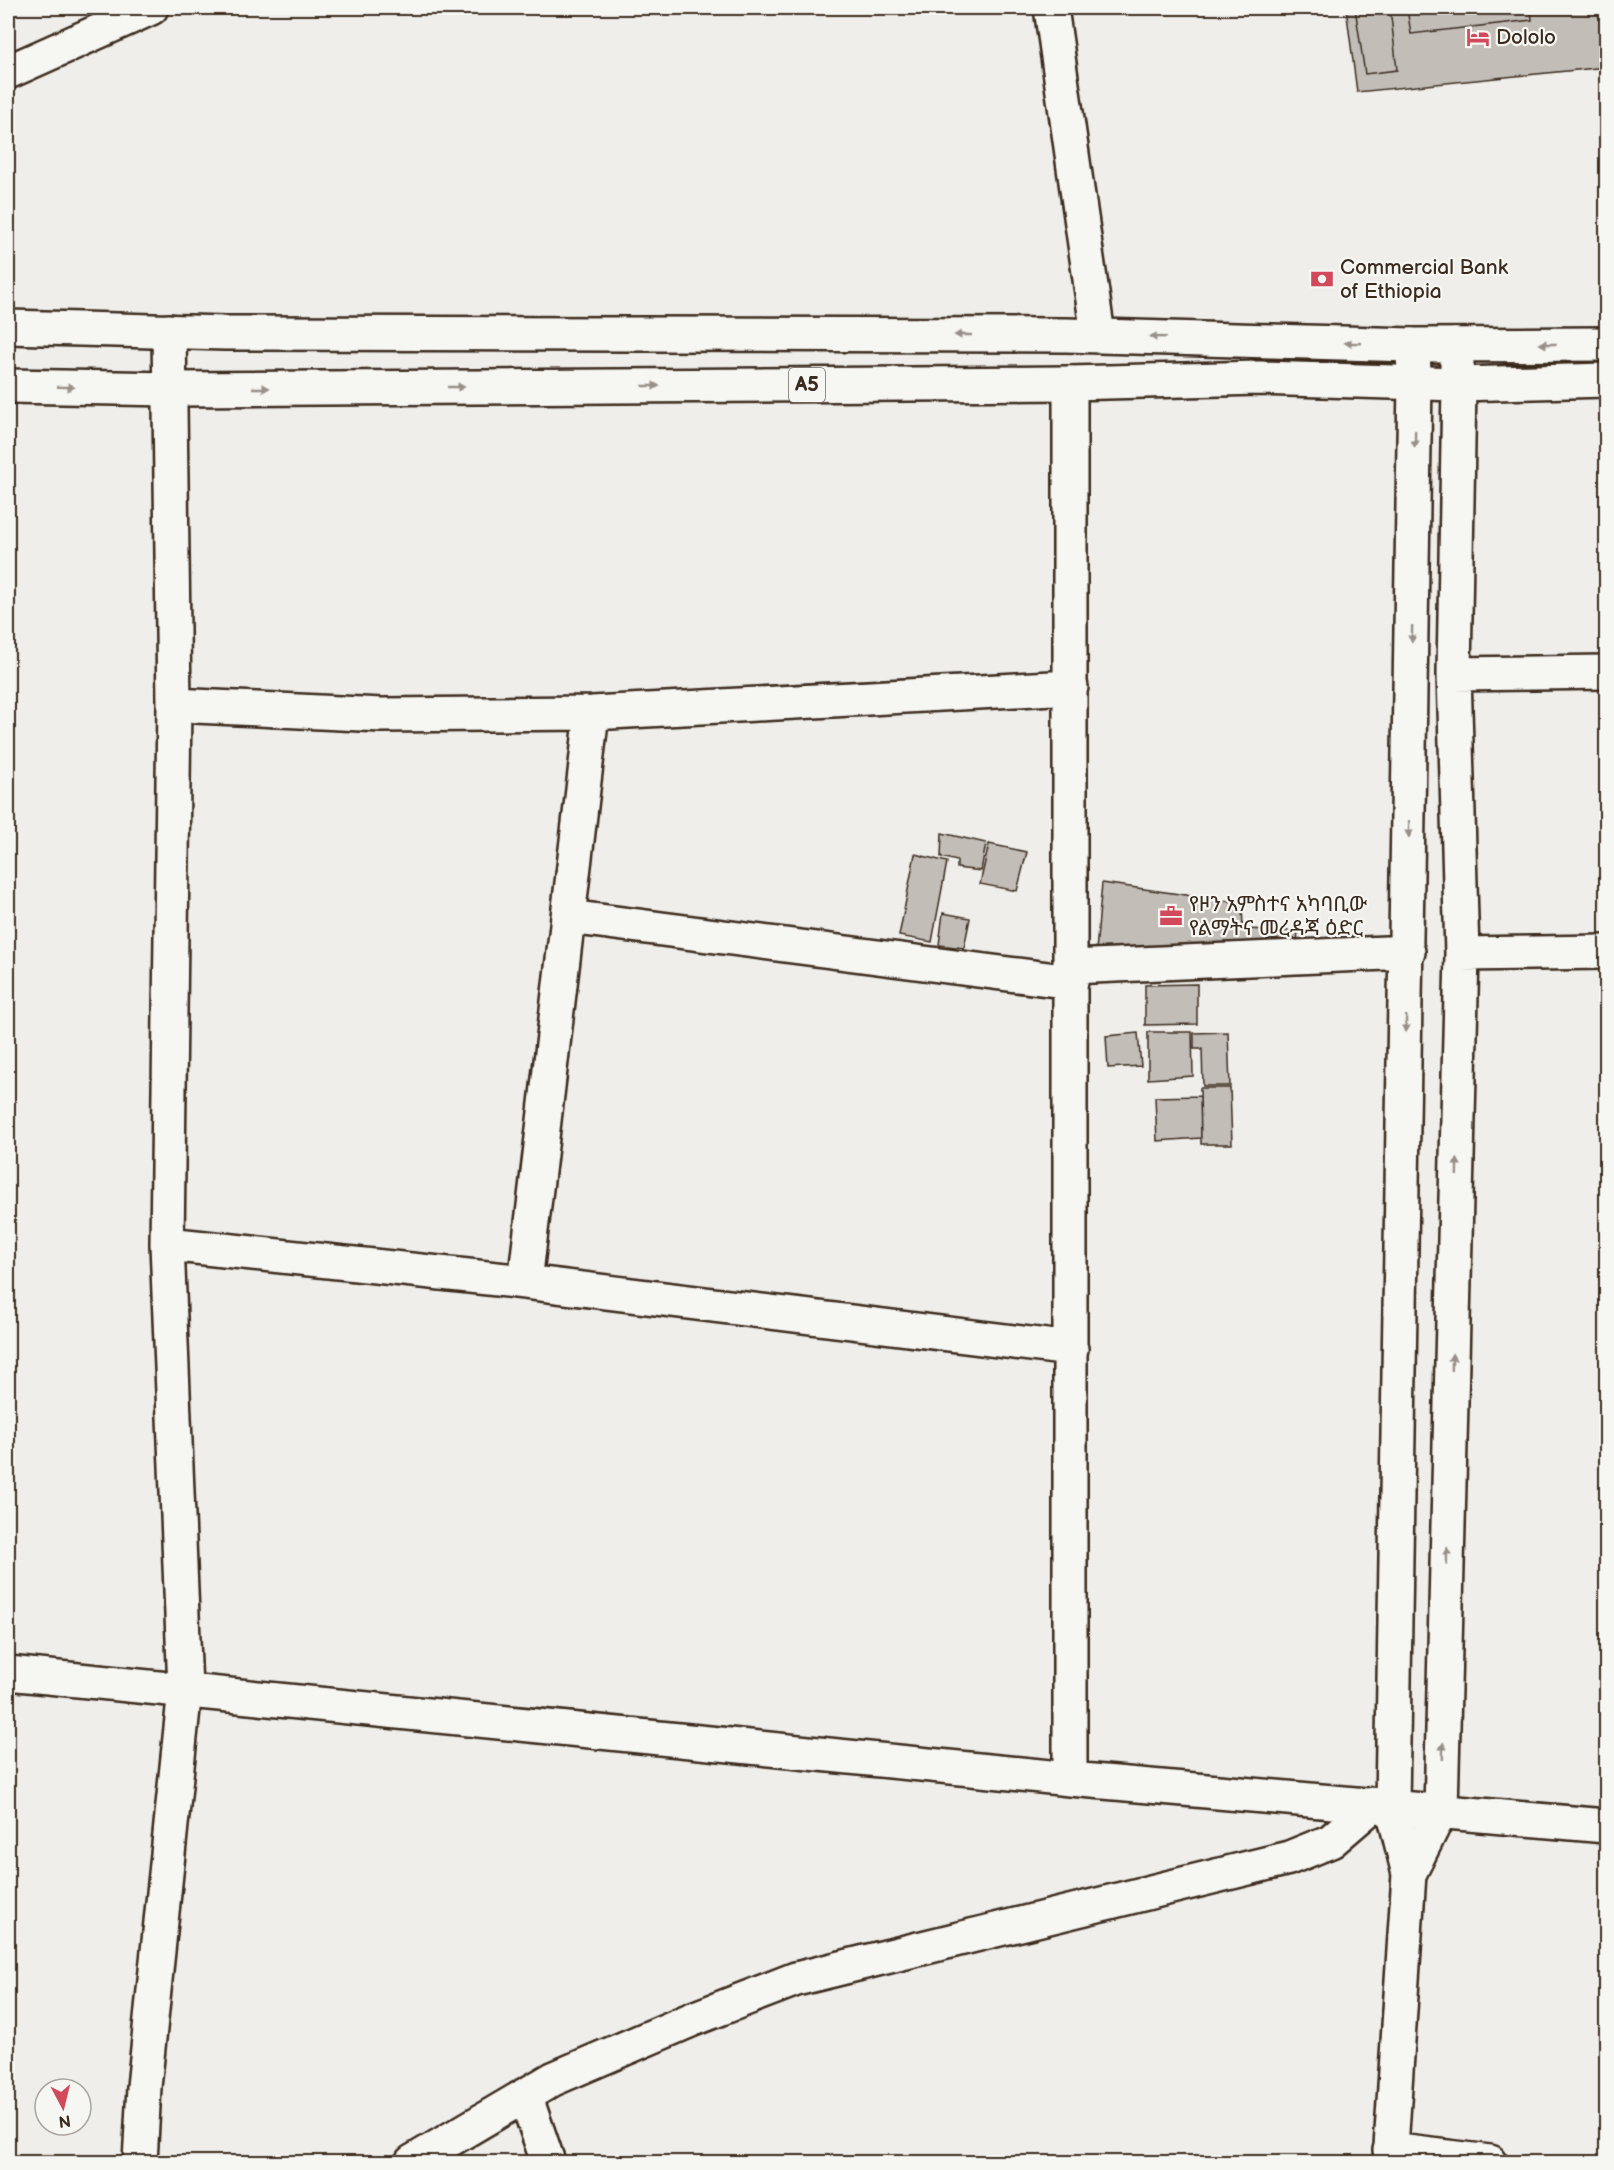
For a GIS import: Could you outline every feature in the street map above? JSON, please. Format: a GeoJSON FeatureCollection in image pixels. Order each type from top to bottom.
{"type":"FeatureCollection","features":[{"type":"Feature","properties":{"kind":"main road"},"geometry":{"type":"LineString","coordinates":[[8,72],[114,15],[151,8]]}},
{"type":"Feature","properties":{"kind":"main road"},"geometry":{"type":"LineString","coordinates":[[1051,8],[1098,335]]}},
{"type":"Feature","properties":{"kind":"main road"},"geometry":{"type":"LineString","coordinates":[[8,327],[169,331],[1098,335],[1412,345],[1606,344]]}},
{"type":"Feature","properties":{"kind":"main road"},"geometry":{"type":"LineString","coordinates":[[140,2163],[144,2087],[185,1689],[167,1244],[174,705],[169,331]]}},
{"type":"Feature","properties":{"kind":"main road"},"geometry":{"type":"LineString","coordinates":[[1409,1874],[1383,1805],[1408,952],[1415,381],[1412,345]]}},
{"type":"Feature","properties":{"kind":"main road"},"geometry":{"type":"LineString","coordinates":[[1455,345],[1459,384],[1454,674],[1462,954],[1441,1810],[1409,1874],[1390,2156],[1490,2163]]}},
{"type":"Feature","properties":{"kind":"main road","name":"A5"},"geometry":{"type":"LineString","coordinates":[[8,386],[170,388],[1070,383],[1259,378],[1459,384],[1606,380]]}},
{"type":"Feature","properties":{"kind":"main road"},"geometry":{"type":"LineString","coordinates":[[1070,383],[1070,1779]]}},
{"type":"Feature","properties":{"kind":"main road"},"geometry":{"type":"LineString","coordinates":[[1454,674],[1606,672]]}},
{"type":"Feature","properties":{"kind":"main road"},"geometry":{"type":"LineString","coordinates":[[174,705],[382,716],[592,712],[1071,687]]}},
{"type":"Feature","properties":{"kind":"main road"},"geometry":{"type":"LineString","coordinates":[[525,1282],[592,712]]}},
{"type":"Feature","properties":{"kind":"main road"},"geometry":{"type":"LineString","coordinates":[[569,917],[1071,975],[1408,952]]}},
{"type":"Feature","properties":{"kind":"main road"},"geometry":{"type":"LineString","coordinates":[[1462,954],[1606,952]]}},
{"type":"Feature","properties":{"kind":"main road"},"geometry":{"type":"LineString","coordinates":[[167,1244],[525,1282],[1071,1349]]}},
{"type":"Feature","properties":{"kind":"main road"},"geometry":{"type":"LineString","coordinates":[[8,1673],[1070,1779],[1606,1826]]}},
{"type":"Feature","properties":{"kind":"main road"},"geometry":{"type":"LineString","coordinates":[[412,2163],[553,2079],[796,1979],[1289,1857],[1331,1841],[1383,1805]]}},
{"type":"Feature","properties":{"kind":"main road"},"geometry":{"type":"LineString","coordinates":[[525,2095],[548,2163]]}},
{"type":"Feature","properties":{"kind":"building","name":"Dololo"},"geometry":{"type":"Polygon","coordinates":[[[1346,8],[1606,8],[1606,67],[1357,92],[1346,8]]]}},
{"type":"Feature","properties":{"kind":"building"},"geometry":{"type":"Polygon","coordinates":[[[1355,8],[1390,8],[1397,70],[1365,74],[1355,8]]]}},
{"type":"Feature","properties":{"kind":"building"},"geometry":{"type":"Polygon","coordinates":[[[1407,8],[1531,8],[1532,20],[1411,34],[1407,8]]]}},
{"type":"Feature","properties":{"kind":"building"},"geometry":{"type":"Polygon","coordinates":[[[942,833],[986,843],[981,871],[957,868],[957,861],[941,857],[942,833]]]}},
{"type":"Feature","properties":{"kind":"building"},"geometry":{"type":"Polygon","coordinates":[[[989,844],[1027,852],[1017,891],[980,884],[989,844]]]}},
{"type":"Feature","properties":{"kind":"building"},"geometry":{"type":"Polygon","coordinates":[[[915,854],[947,862],[932,942],[899,936],[915,854]]]}},
{"type":"Feature","properties":{"kind":"building","name":"የዞን አምስተና አካባቢው የልማትና መረዳጃ ዕድር"},"geometry":{"type":"Polygon","coordinates":[[[1102,883],[1242,903],[1243,929],[1298,931],[1297,942],[1096,951],[1102,883]]]}},
{"type":"Feature","properties":{"kind":"building"},"geometry":{"type":"Polygon","coordinates":[[[943,913],[970,918],[964,948],[939,945],[943,913]]]}},
{"type":"Feature","properties":{"kind":"building"},"geometry":{"type":"Polygon","coordinates":[[[1197,984],[1197,1024],[1145,1025],[1145,985],[1197,984]]]}},
{"type":"Feature","properties":{"kind":"building"},"geometry":{"type":"Polygon","coordinates":[[[1148,1032],[1192,1032],[1193,1076],[1148,1079],[1148,1032]]]}},
{"type":"Feature","properties":{"kind":"building"},"geometry":{"type":"Polygon","coordinates":[[[1228,1032],[1230,1086],[1203,1086],[1202,1049],[1194,1049],[1194,1033],[1228,1032]]]}},
{"type":"Feature","properties":{"kind":"building"},"geometry":{"type":"Polygon","coordinates":[[[1138,1033],[1141,1066],[1108,1068],[1106,1036],[1138,1033]]]}},
{"type":"Feature","properties":{"kind":"building"},"geometry":{"type":"Polygon","coordinates":[[[1200,1088],[1230,1088],[1232,1144],[1201,1144],[1200,1088]]]}},
{"type":"Feature","properties":{"kind":"building"},"geometry":{"type":"Polygon","coordinates":[[[1200,1096],[1201,1138],[1157,1141],[1155,1097],[1200,1096]]]}},
{"type":"Feature","properties":{"kind":"place","name":"Dololo"},"geometry":{"type":"Point","coordinates":[1478,37]}},
{"type":"Feature","properties":{"kind":"place","name":"Commercial Bank of Ethiopia"},"geometry":{"type":"Point","coordinates":[1322,279]}},
{"type":"Feature","properties":{"kind":"place","name":"የዞን አምስተና አካባቢው የልማትና መረዳጃ ዕድር"},"geometry":{"type":"Point","coordinates":[1171,916]}}]}
